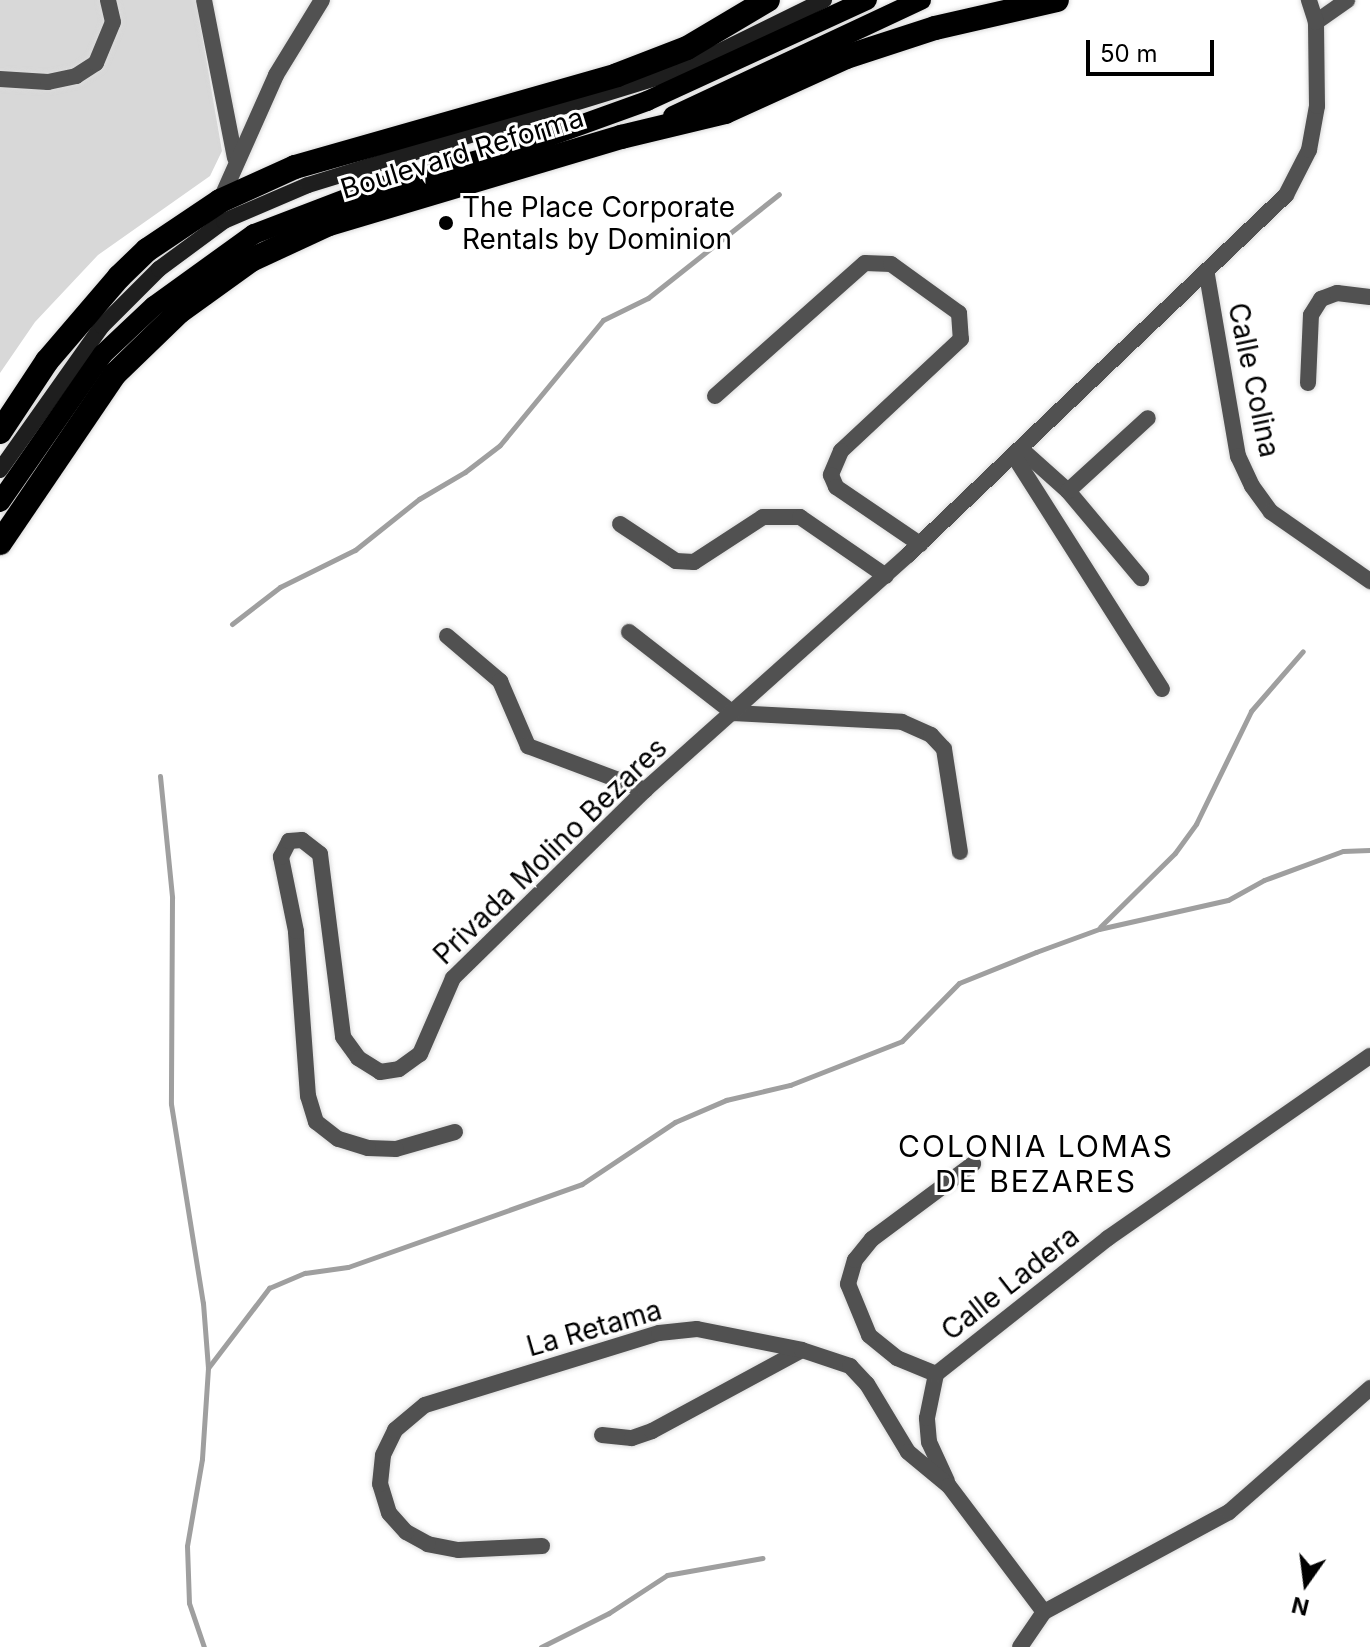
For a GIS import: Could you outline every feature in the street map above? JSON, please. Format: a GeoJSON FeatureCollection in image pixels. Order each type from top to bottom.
{"type":"FeatureCollection","features":[{"type":"Feature","properties":{"kind":"highway","name":"Boulevard Reforma"},"geometry":{"type":"LineString","coordinates":[[0,543],[115,374],[179,312],[251,260],[329,224],[621,137],[725,112],[846,57],[935,28],[1057,0]]}},
{"type":"Feature","properties":{"kind":"highway","name":"Boulevard Reforma"},"geometry":{"type":"LineString","coordinates":[[0,432],[47,361],[119,277],[147,250],[220,201],[295,167],[617,75],[772,11]]}},
{"type":"Feature","properties":{"kind":"main road"},"geometry":{"type":"LineString","coordinates":[[0,470],[102,326],[159,269],[224,221],[308,185],[684,69],[772,11],[824,0]]}},
{"type":"Feature","properties":{"kind":"main road"},"geometry":{"type":"LineString","coordinates":[[0,502],[103,354],[154,306],[254,234],[369,190],[500,154],[647,101],[867,0]]}},
{"type":"Feature","properties":{"kind":"main road"},"geometry":{"type":"LineString","coordinates":[[621,137],[737,90],[921,0]]}},
{"type":"Feature","properties":{"kind":"street"},"geometry":{"type":"LineString","coordinates":[[0,79],[48,82],[76,76],[96,63],[113,22],[108,0]]}},
{"type":"Feature","properties":{"kind":"street"},"geometry":{"type":"LineString","coordinates":[[204,0],[235,158]]}},
{"type":"Feature","properties":{"kind":"street"},"geometry":{"type":"LineString","coordinates":[[220,201],[235,158],[276,75],[322,0]]}},
{"type":"Feature","properties":{"kind":"street","name":"Privada Molino Bezares"},"geometry":{"type":"LineString","coordinates":[[455,1132],[396,1149],[368,1148],[338,1139],[316,1122],[308,1096],[296,931],[281,857],[289,841],[302,840],[320,854],[343,1037],[358,1058],[380,1072],[399,1069],[420,1054],[453,978],[645,790],[886,576],[1207,275],[1297,180],[1317,106],[1316,22],[1309,0]]}},
{"type":"Feature","properties":{"kind":"street"},"geometry":{"type":"LineString","coordinates":[[1316,22],[1347,0]]}},
{"type":"Feature","properties":{"kind":"street"},"geometry":{"type":"LineString","coordinates":[[715,396],[865,263],[891,264],[959,313],[961,339],[841,451],[831,475],[836,487],[920,544]]}},
{"type":"Feature","properties":{"kind":"street","name":"Calle Colina"},"geometry":{"type":"LineString","coordinates":[[1207,275],[1238,456],[1252,486],[1271,512],[1370,581]]}},
{"type":"Feature","properties":{"kind":"street"},"geometry":{"type":"LineString","coordinates":[[1308,383],[1311,315],[1321,299],[1337,293],[1370,297]]}},
{"type":"Feature","properties":{"kind":"street"},"geometry":{"type":"LineString","coordinates":[[1068,491],[1148,418]]}},
{"type":"Feature","properties":{"kind":"street"},"geometry":{"type":"LineString","coordinates":[[1017,452],[1068,491],[1141,578]]}},
{"type":"Feature","properties":{"kind":"street"},"geometry":{"type":"LineString","coordinates":[[1017,452],[1162,689]]}},
{"type":"Feature","properties":{"kind":"street"},"geometry":{"type":"LineString","coordinates":[[620,524],[676,561],[694,562],[763,517],[800,517],[886,576]]}},
{"type":"Feature","properties":{"kind":"street"},"geometry":{"type":"LineString","coordinates":[[629,632],[733,713],[902,722],[931,735],[944,749],[960,852]]}},
{"type":"Feature","properties":{"kind":"street"},"geometry":{"type":"LineString","coordinates":[[447,636],[500,681],[528,746],[645,790]]}},
{"type":"Feature","properties":{"kind":"street","name":"Calle Ladera"},"geometry":{"type":"LineString","coordinates":[[949,1486],[929,1442],[927,1418],[936,1374],[1108,1238],[1370,1056]]}},
{"type":"Feature","properties":{"kind":"street"},"geometry":{"type":"LineString","coordinates":[[936,1374],[897,1358],[869,1335],[848,1284],[855,1260],[872,1239],[973,1164]]}},
{"type":"Feature","properties":{"kind":"street","name":"La Retama"},"geometry":{"type":"LineString","coordinates":[[542,1546],[458,1550],[428,1544],[406,1532],[389,1513],[380,1484],[383,1455],[409,1414],[659,1333],[697,1329],[802,1350],[850,1366],[867,1384],[908,1452],[949,1486],[1044,1612]]}},
{"type":"Feature","properties":{"kind":"street"},"geometry":{"type":"LineString","coordinates":[[602,1435],[632,1438],[652,1431],[802,1350]]}},
{"type":"Feature","properties":{"kind":"street"},"geometry":{"type":"LineString","coordinates":[[1020,1647],[1044,1612],[1229,1512],[1367,1398]]}},
{"type":"Feature","properties":{"kind":"shaded area"},"geometry":{"type":"Polygon","coordinates":[[[0,0],[196,0],[222,151],[210,176],[98,255],[35,322],[0,373],[0,0]]]}},
{"type":"Feature","properties":{"kind":"waterway"},"geometry":{"type":"LineString","coordinates":[[232,624],[280,587],[355,550],[419,499],[465,472],[500,445],[603,320],[648,298],[779,194]]}},
{"type":"Feature","properties":{"kind":"waterway"},"geometry":{"type":"LineString","coordinates":[[1100,927],[1175,853],[1196,824],[1251,711],[1303,651]]}},
{"type":"Feature","properties":{"kind":"waterway"},"geometry":{"type":"LineString","coordinates":[[160,776],[172,897],[171,1104],[203,1303],[208,1368],[202,1459],[187,1546],[189,1603],[204,1647]]}},
{"type":"Feature","properties":{"kind":"waterway"},"geometry":{"type":"LineString","coordinates":[[208,1368],[269,1288],[305,1273],[348,1267],[582,1184],[675,1122],[726,1100],[790,1085],[902,1041],[959,983],[1036,952],[1099,929],[1228,900],[1264,880],[1343,851],[1370,850]]}},
{"type":"Feature","properties":{"kind":"waterway"},"geometry":{"type":"LineString","coordinates":[[541,1647],[609,1613],[667,1575],[762,1558]]}},
{"type":"Feature","properties":{"kind":"place","name":"The Place Corporate Rentals by Dominion"},"geometry":{"type":"Point","coordinates":[446,223]}},
{"type":"Feature","properties":{"kind":"district","name":"COLONIA LOMAS DE BEZARES"},"geometry":{"type":"Point","coordinates":[1036,1163]}}]}
